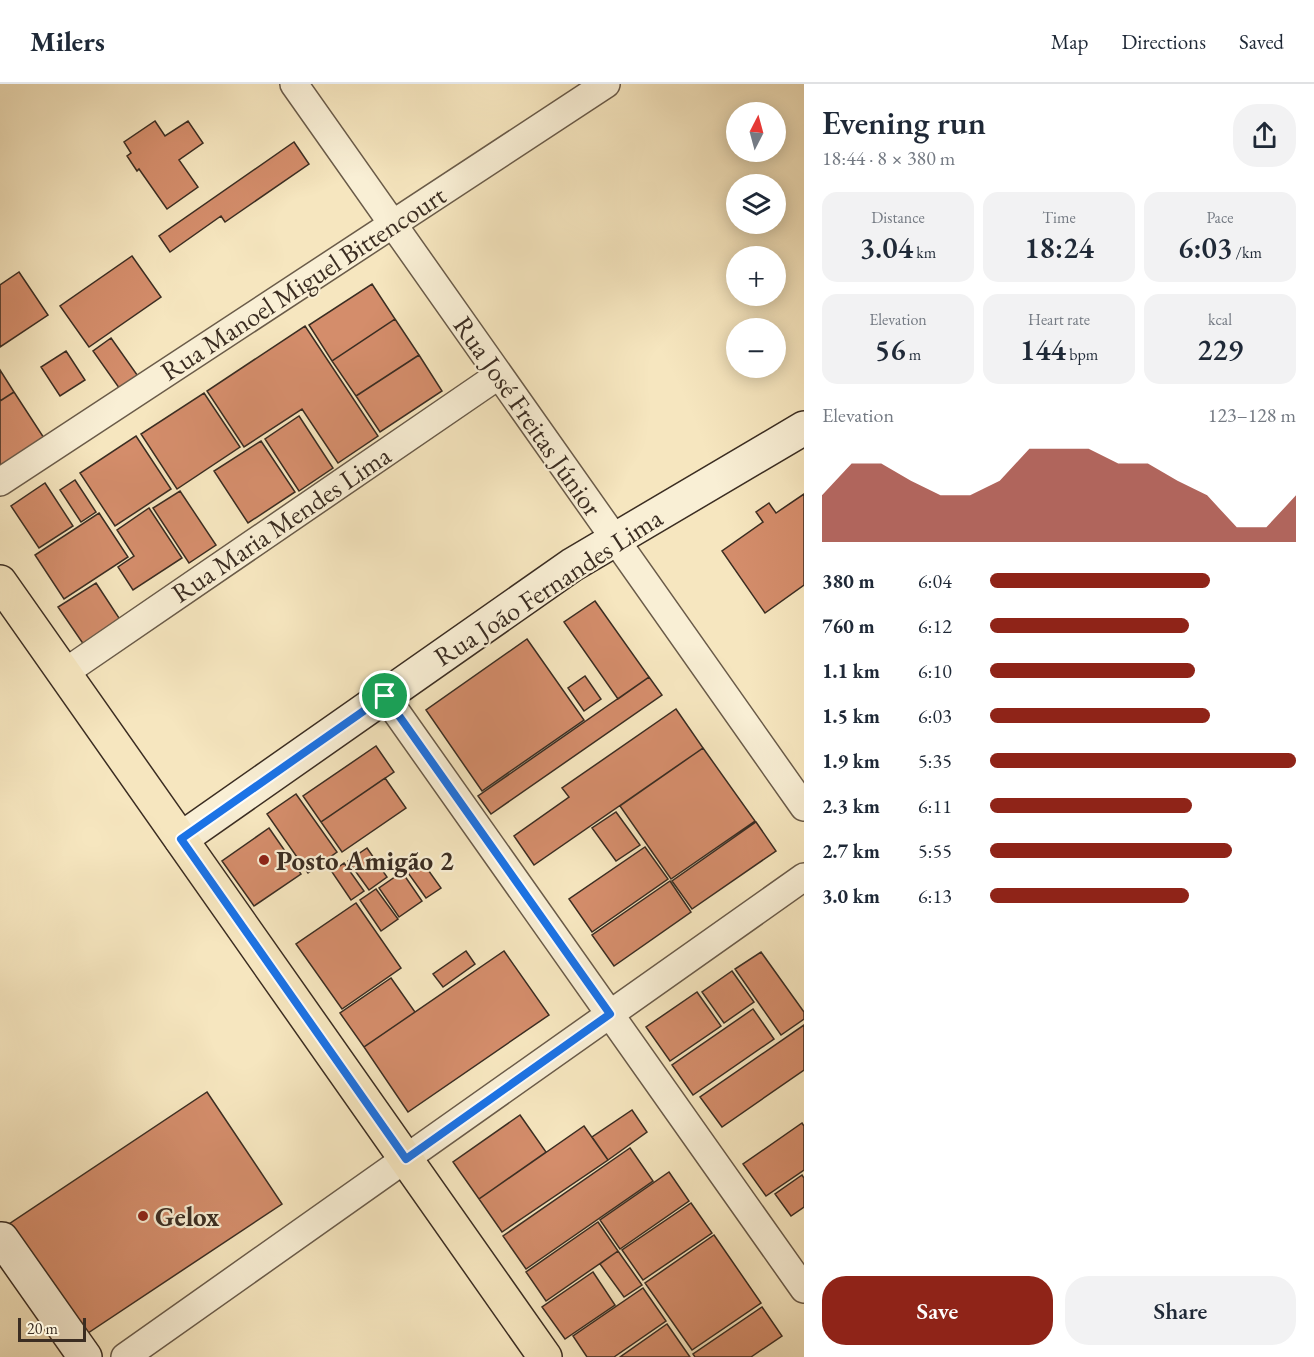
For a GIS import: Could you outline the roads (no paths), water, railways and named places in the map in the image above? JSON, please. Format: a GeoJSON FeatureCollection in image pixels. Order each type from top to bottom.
{"type":"FeatureCollection","features":[{"type":"Feature","properties":{"kind":"main road"},"geometry":{"type":"LineString","coordinates":[[0,582],[545,1357]]}},
{"type":"Feature","properties":{"kind":"street","name":"Rua José Freitas Júnior"},"geometry":{"type":"LineString","coordinates":[[294,84],[804,807]]}},
{"type":"Feature","properties":{"kind":"street","name":"Rua Manoel Miguel Bittencourt"},"geometry":{"type":"LineString","coordinates":[[0,482],[606,84]]}},
{"type":"Feature","properties":{"kind":"street","name":"Rua Maria Mendes Lima"},"geometry":{"type":"LineString","coordinates":[[64,673],[499,375]]}},
{"type":"Feature","properties":{"kind":"street","name":"Rua João Fernandes Lima"},"geometry":{"type":"LineString","coordinates":[[181,839],[528,595],[614,538],[804,428]]}},
{"type":"Feature","properties":{"kind":"street"},"geometry":{"type":"LineString","coordinates":[[385,696],[804,1289]]}},
{"type":"Feature","properties":{"kind":"street"},"geometry":{"type":"LineString","coordinates":[[125,1357],[804,878]]}},
{"type":"Feature","properties":{"kind":"street"},"geometry":{"type":"LineString","coordinates":[[1,1238],[85,1357]]}},
{"type":"Feature","properties":{"kind":"place","name":"Posto Amigão 2"},"geometry":{"type":"Point","coordinates":[264,860]}},
{"type":"Feature","properties":{"kind":"place","name":"Gelox"},"geometry":{"type":"Point","coordinates":[143,1216]}}]}
